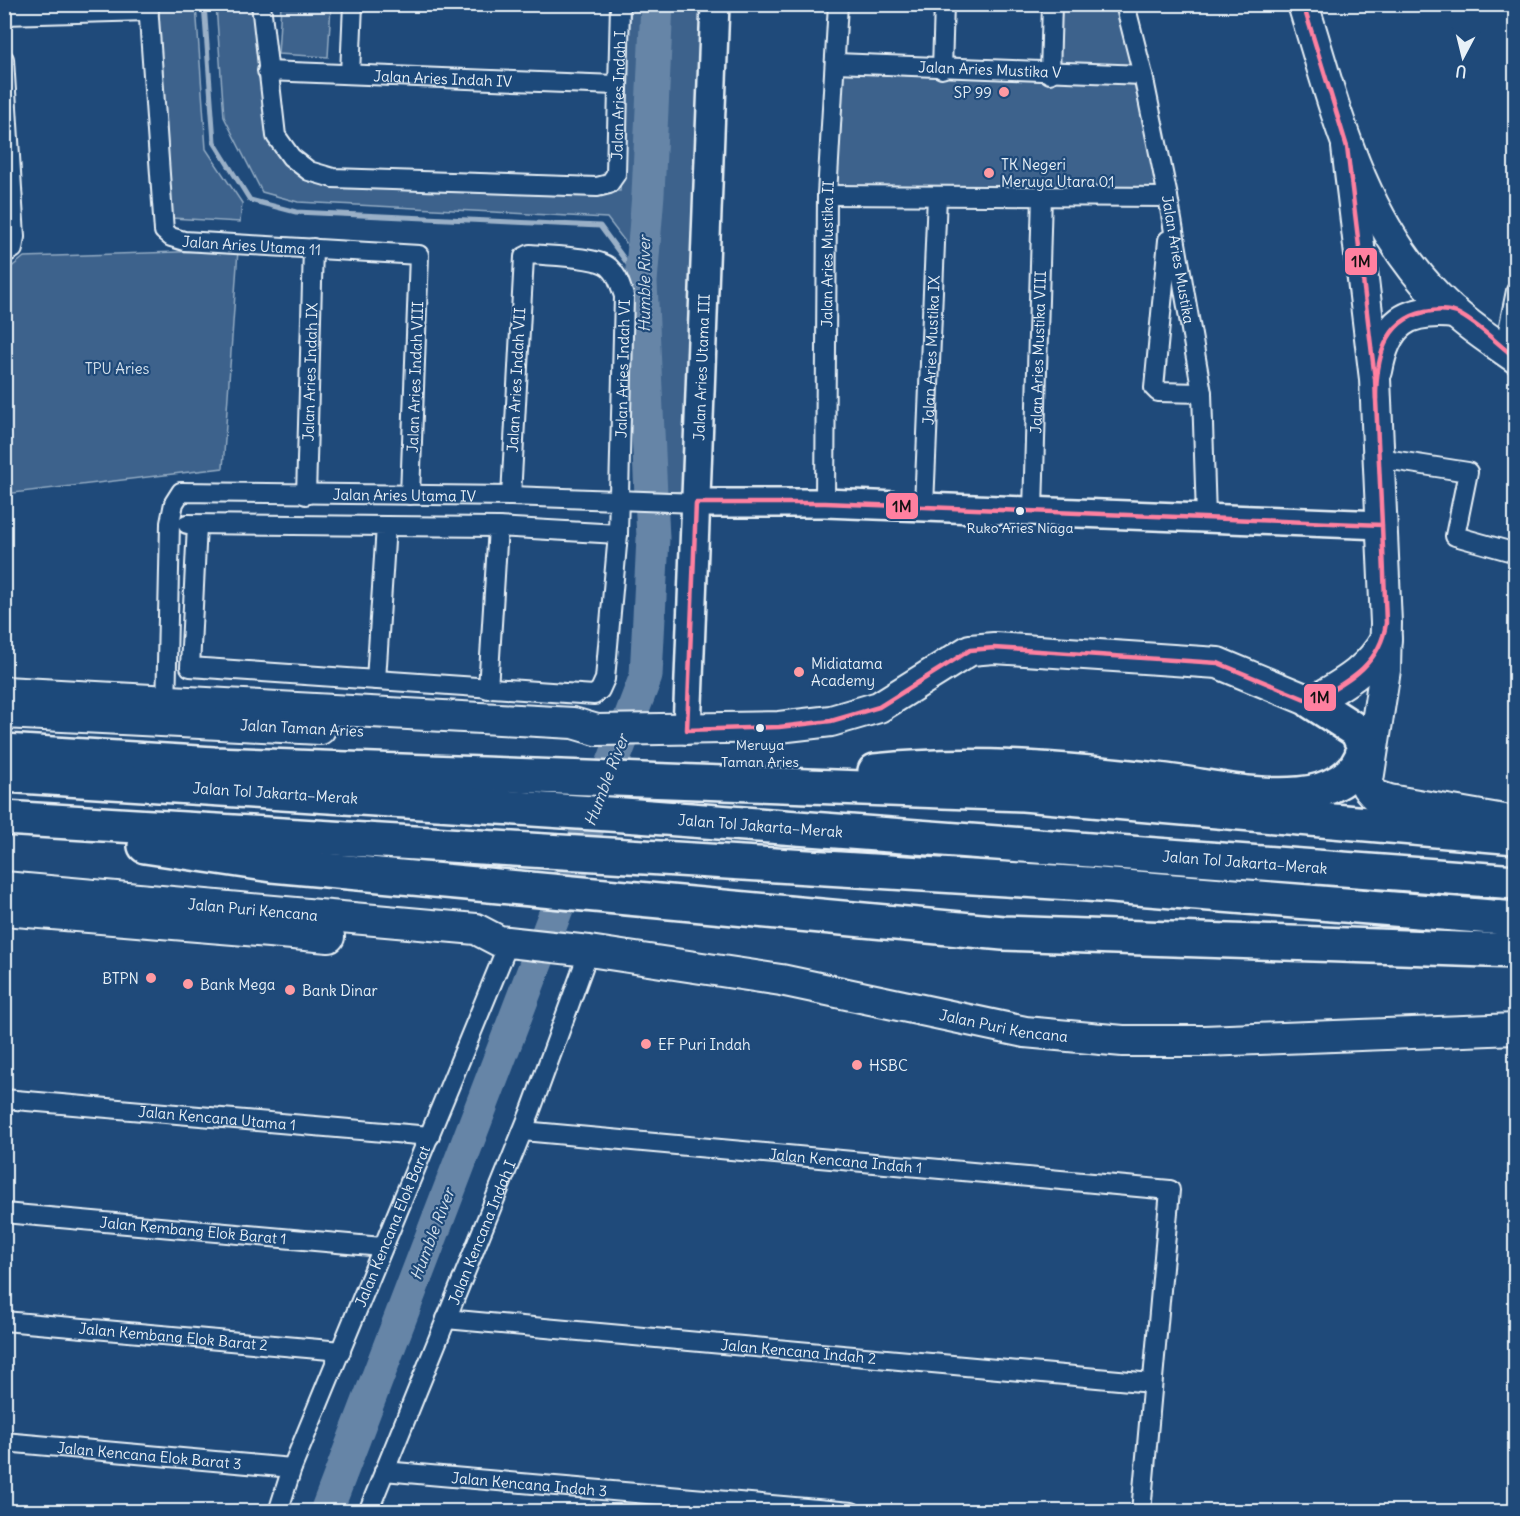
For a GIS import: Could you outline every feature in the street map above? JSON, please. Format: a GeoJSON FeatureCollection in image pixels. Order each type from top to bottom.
{"type":"FeatureCollection","features":[{"type":"Feature","properties":{"kind":"highway"},"geometry":{"type":"LineString","coordinates":[[752,785],[881,771],[1006,767],[1139,778],[1243,793],[1301,794],[1337,784],[1358,764],[1364,747],[1358,731],[1312,702]]}},
{"type":"Feature","properties":{"kind":"highway"},"geometry":{"type":"LineString","coordinates":[[4,751],[213,764],[514,792],[659,781],[1023,794],[1515,837]]}},
{"type":"Feature","properties":{"kind":"highway","name":"Jalan Tol Jakarta–Merak"},"geometry":{"type":"LineString","coordinates":[[4,775],[514,792],[624,815],[1515,882]]}},
{"type":"Feature","properties":{"kind":"highway"},"geometry":{"type":"LineString","coordinates":[[4,818],[1087,884],[1515,919]]}},
{"type":"Feature","properties":{"kind":"highway"},"geometry":{"type":"LineString","coordinates":[[75,823],[124,842],[272,865],[1007,933],[1515,951]]}},
{"type":"Feature","properties":{"kind":"main road"},"geometry":{"type":"LineString","coordinates":[[1303,4],[1347,147],[1371,202],[1398,248],[1423,280],[1455,313],[1510,354]]}},
{"type":"Feature","properties":{"kind":"main road"},"geometry":{"type":"LineString","coordinates":[[1347,147],[1375,379],[1386,639],[1381,697],[1366,781],[1370,792],[1389,800],[1515,822]]}},
{"type":"Feature","properties":{"kind":"main road"},"geometry":{"type":"LineString","coordinates":[[1375,379],[1381,351],[1388,335],[1400,321],[1416,312],[1434,310],[1455,313]]}},
{"type":"Feature","properties":{"kind":"main road"},"geometry":{"type":"LineString","coordinates":[[1312,702],[1359,673],[1371,662],[1386,639]]}},
{"type":"Feature","properties":{"kind":"main road","name":"Jalan Taman Aries"},"geometry":{"type":"LineString","coordinates":[[4,713],[166,711],[573,723],[602,729],[678,730],[779,727],[831,721],[879,707],[970,650],[994,648],[1218,663],[1312,702]]}},
{"type":"Feature","properties":{"kind":"main road","name":"Jalan Taman Aries"},"geometry":{"type":"LineString","coordinates":[[4,692],[166,711]]}},
{"type":"Feature","properties":{"kind":"main road","name":"Jalan Puri Kencana"},"geometry":{"type":"LineString","coordinates":[[4,887],[476,929],[509,942],[582,950],[781,980],[1025,1032],[1123,1041],[1204,1041],[1515,1029]]}},
{"type":"Feature","properties":{"kind":"main road","name":"Jalan Puri Kencana"},"geometry":{"type":"LineString","coordinates":[[4,910],[475,948],[509,942]]}},
{"type":"Feature","properties":{"kind":"street"},"geometry":{"type":"LineString","coordinates":[[261,4],[267,71]]}},
{"type":"Feature","properties":{"kind":"street"},"geometry":{"type":"LineString","coordinates":[[350,74],[353,4]]}},
{"type":"Feature","properties":{"kind":"street","name":"Jalan Aries Indah I"},"geometry":{"type":"LineString","coordinates":[[267,71],[276,136],[291,157],[309,171],[333,178],[597,187],[609,184],[616,174],[616,85],[620,4]]}},
{"type":"Feature","properties":{"kind":"street","name":"Jalan Aries Utama III"},"geometry":{"type":"LineString","coordinates":[[678,730],[716,4]]}},
{"type":"Feature","properties":{"kind":"street","name":"Jalan Aries Mustika II"},"geometry":{"type":"LineString","coordinates":[[825,503],[827,195],[838,4]]}},
{"type":"Feature","properties":{"kind":"street"},"geometry":{"type":"LineString","coordinates":[[942,69],[944,4]]}},
{"type":"Feature","properties":{"kind":"street"},"geometry":{"type":"LineString","coordinates":[[1050,74],[1052,4]]}},
{"type":"Feature","properties":{"kind":"street","name":"Jalan Aries Mustika"},"geometry":{"type":"LineString","coordinates":[[1125,4],[1143,75],[1168,197],[1202,393],[1206,517]]}},
{"type":"Feature","properties":{"kind":"street"},"geometry":{"type":"LineString","coordinates":[[4,15],[148,8]]}},
{"type":"Feature","properties":{"kind":"street","name":"Jalan Aries Utama 11"},"geometry":{"type":"LineString","coordinates":[[148,8],[164,231],[171,237],[184,240],[415,253],[419,255],[419,260]]}},
{"type":"Feature","properties":{"kind":"street"},"geometry":{"type":"LineString","coordinates":[[4,59],[9,251]]}},
{"type":"Feature","properties":{"kind":"street","name":"Jalan Aries Mustika V"},"geometry":{"type":"LineString","coordinates":[[836,63],[1050,74],[1143,75]]}},
{"type":"Feature","properties":{"kind":"street","name":"Jalan Aries Indah IV"},"geometry":{"type":"LineString","coordinates":[[267,71],[616,85]]}},
{"type":"Feature","properties":{"kind":"street"},"geometry":{"type":"LineString","coordinates":[[827,195],[1168,197]]}},
{"type":"Feature","properties":{"kind":"street","name":"Jalan Aries Mustika VIII"},"geometry":{"type":"LineString","coordinates":[[1033,510],[1042,195]]}},
{"type":"Feature","properties":{"kind":"street","name":"Jalan Aries Mustika IX"},"geometry":{"type":"LineString","coordinates":[[924,506],[937,196]]}},
{"type":"Feature","properties":{"kind":"street"},"geometry":{"type":"LineString","coordinates":[[1170,216],[1154,388],[1158,392],[1202,393]]}},
{"type":"Feature","properties":{"kind":"street","name":"Jalan Aries Indah IX"},"geometry":{"type":"LineString","coordinates":[[306,495],[314,248]]}},
{"type":"Feature","properties":{"kind":"street","name":"Jalan Aries Indah VI"},"geometry":{"type":"LineString","coordinates":[[522,264],[524,256],[530,254],[596,261],[607,265],[617,276],[624,296],[626,500]]}},
{"type":"Feature","properties":{"kind":"street","name":"Jalan Aries Indah VIII"},"geometry":{"type":"LineString","coordinates":[[411,495],[419,260]]}},
{"type":"Feature","properties":{"kind":"street","name":"Jalan Aries Indah VII"},"geometry":{"type":"LineString","coordinates":[[511,496],[522,264]]}},
{"type":"Feature","properties":{"kind":"street"},"geometry":{"type":"LineString","coordinates":[[1510,354],[1515,291]]}},
{"type":"Feature","properties":{"kind":"street"},"geometry":{"type":"LineString","coordinates":[[1379,458],[1468,472],[1455,536],[1515,553]]}},
{"type":"Feature","properties":{"kind":"street","name":"Jalan Aries Utama IV"},"geometry":{"type":"LineString","coordinates":[[170,523],[176,496],[190,491],[306,495],[511,496],[691,503],[825,503],[1382,525]]}},
{"type":"Feature","properties":{"kind":"street"},"geometry":{"type":"LineString","coordinates":[[167,667],[594,695],[600,690],[605,679],[618,534],[626,500]]}},
{"type":"Feature","properties":{"kind":"street"},"geometry":{"type":"LineString","coordinates":[[166,711],[170,523],[498,527],[618,534]]}},
{"type":"Feature","properties":{"kind":"street"},"geometry":{"type":"LineString","coordinates":[[190,667],[197,525]]}},
{"type":"Feature","properties":{"kind":"street"},"geometry":{"type":"LineString","coordinates":[[376,680],[386,526]]}},
{"type":"Feature","properties":{"kind":"street"},"geometry":{"type":"LineString","coordinates":[[488,689],[498,527]]}},
{"type":"Feature","properties":{"kind":"street","name":"Jalan Kencana Elok Barat"},"geometry":{"type":"LineString","coordinates":[[278,1512],[292,1468],[509,942]]}},
{"type":"Feature","properties":{"kind":"street","name":"Jalan Kencana Indah I"},"geometry":{"type":"LineString","coordinates":[[368,1512],[523,1131],[582,950]]}},
{"type":"Feature","properties":{"kind":"street","name":"Jalan Kencana Utama 1"},"geometry":{"type":"LineString","coordinates":[[4,1099],[430,1136]]}},
{"type":"Feature","properties":{"kind":"street","name":"Jalan Kencana Indah 1"},"geometry":{"type":"LineString","coordinates":[[523,1131],[1170,1190],[1152,1383]]}},
{"type":"Feature","properties":{"kind":"street","name":"Jalan Kembang Elok Barat 1"},"geometry":{"type":"LineString","coordinates":[[4,1213],[382,1247]]}},
{"type":"Feature","properties":{"kind":"street","name":"Jalan Kencana Indah 2"},"geometry":{"type":"LineString","coordinates":[[446,1319],[1152,1383]]}},
{"type":"Feature","properties":{"kind":"street","name":"Jalan Kembang Elok Barat 2"},"geometry":{"type":"LineString","coordinates":[[4,1321],[341,1350]]}},
{"type":"Feature","properties":{"kind":"street"},"geometry":{"type":"LineString","coordinates":[[1141,1512],[1152,1383]]}},
{"type":"Feature","properties":{"kind":"street","name":"Jalan Kencana Elok Barat 3"},"geometry":{"type":"LineString","coordinates":[[4,1442],[292,1468]]}},
{"type":"Feature","properties":{"kind":"street","name":"Jalan Kencana Indah 3"},"geometry":{"type":"LineString","coordinates":[[384,1471],[852,1512]]}},
{"type":"Feature","properties":{"kind":"green space"},"geometry":{"type":"Polygon","coordinates":[[[158,5],[196,5],[206,149],[242,203],[240,222],[171,218],[158,5]]]}},
{"type":"Feature","properties":{"kind":"green space"},"geometry":{"type":"Polygon","coordinates":[[[216,5],[256,5],[265,125],[295,164],[341,183],[620,191],[631,5],[648,5],[636,256],[607,218],[298,202],[262,192],[224,117],[216,5]]]}},
{"type":"Feature","properties":{"kind":"green space"},"geometry":{"type":"Polygon","coordinates":[[[281,5],[331,5],[328,57],[278,54],[281,5]]]}},
{"type":"Feature","properties":{"kind":"green space"},"geometry":{"type":"Polygon","coordinates":[[[662,5],[705,5],[688,491],[657,493],[648,277],[662,5]]]}},
{"type":"Feature","properties":{"kind":"green space"},"geometry":{"type":"Polygon","coordinates":[[[1053,5],[1123,5],[1137,69],[1052,64],[1053,5]]]}},
{"type":"Feature","properties":{"kind":"green space"},"geometry":{"type":"Polygon","coordinates":[[[839,72],[1141,84],[1163,190],[835,187],[839,72]]]}},
{"type":"Feature","properties":{"kind":"green space","name":"TPU Aries"},"geometry":{"type":"Polygon","coordinates":[[[238,250],[223,468],[5,494],[4,273],[24,257],[238,250]]]}},
{"type":"Feature","properties":{"kind":"waterway"},"geometry":{"type":"LineString","coordinates":[[204,4],[214,142],[250,200],[296,212],[600,226],[641,282]]}},
{"type":"Feature","properties":{"kind":"waterway","name":"Humble River"},"geometry":{"type":"LineString","coordinates":[[326,1512],[646,676],[653,538],[641,282],[648,194],[657,4]]}},
{"type":"Feature","properties":{"kind":"transit line","name":"1M"},"geometry":{"type":"LineString","coordinates":[[1303,4],[1347,147],[1375,379],[1382,525]]}},
{"type":"Feature","properties":{"kind":"transit line","name":"1M"},"geometry":{"type":"LineString","coordinates":[[1376,399],[1380,357],[1391,333],[1411,317],[1425,312],[1441,310],[1465,317],[1516,358]]}},
{"type":"Feature","properties":{"kind":"transit line","name":"1M"},"geometry":{"type":"LineString","coordinates":[[696,503],[825,503],[1382,525],[1386,623],[1377,651],[1369,662],[1349,680],[1312,702],[1218,663],[994,648],[970,650],[879,707],[831,721],[779,727],[687,730],[696,503]]}},
{"type":"Feature","properties":{"kind":"place","name":"SP 99"},"geometry":{"type":"Point","coordinates":[1004,92]}},
{"type":"Feature","properties":{"kind":"place","name":"TK Negeri Meruya Utara 01"},"geometry":{"type":"Point","coordinates":[989,173]}},
{"type":"Feature","properties":{"kind":"place","name":"Ruko Aries Niaga"},"geometry":{"type":"Point","coordinates":[1020,511]}},
{"type":"Feature","properties":{"kind":"place","name":"Midiatama Academy"},"geometry":{"type":"Point","coordinates":[799,672]}},
{"type":"Feature","properties":{"kind":"place","name":"Meruya Taman Aries"},"geometry":{"type":"Point","coordinates":[760,728]}},
{"type":"Feature","properties":{"kind":"place","name":"BTPN"},"geometry":{"type":"Point","coordinates":[151,978]}},
{"type":"Feature","properties":{"kind":"place","name":"Bank Mega"},"geometry":{"type":"Point","coordinates":[188,984]}},
{"type":"Feature","properties":{"kind":"place","name":"Bank Dinar"},"geometry":{"type":"Point","coordinates":[290,990]}},
{"type":"Feature","properties":{"kind":"place","name":"EF Puri Indah"},"geometry":{"type":"Point","coordinates":[646,1044]}},
{"type":"Feature","properties":{"kind":"place","name":"HSBC"},"geometry":{"type":"Point","coordinates":[857,1065]}}]}
